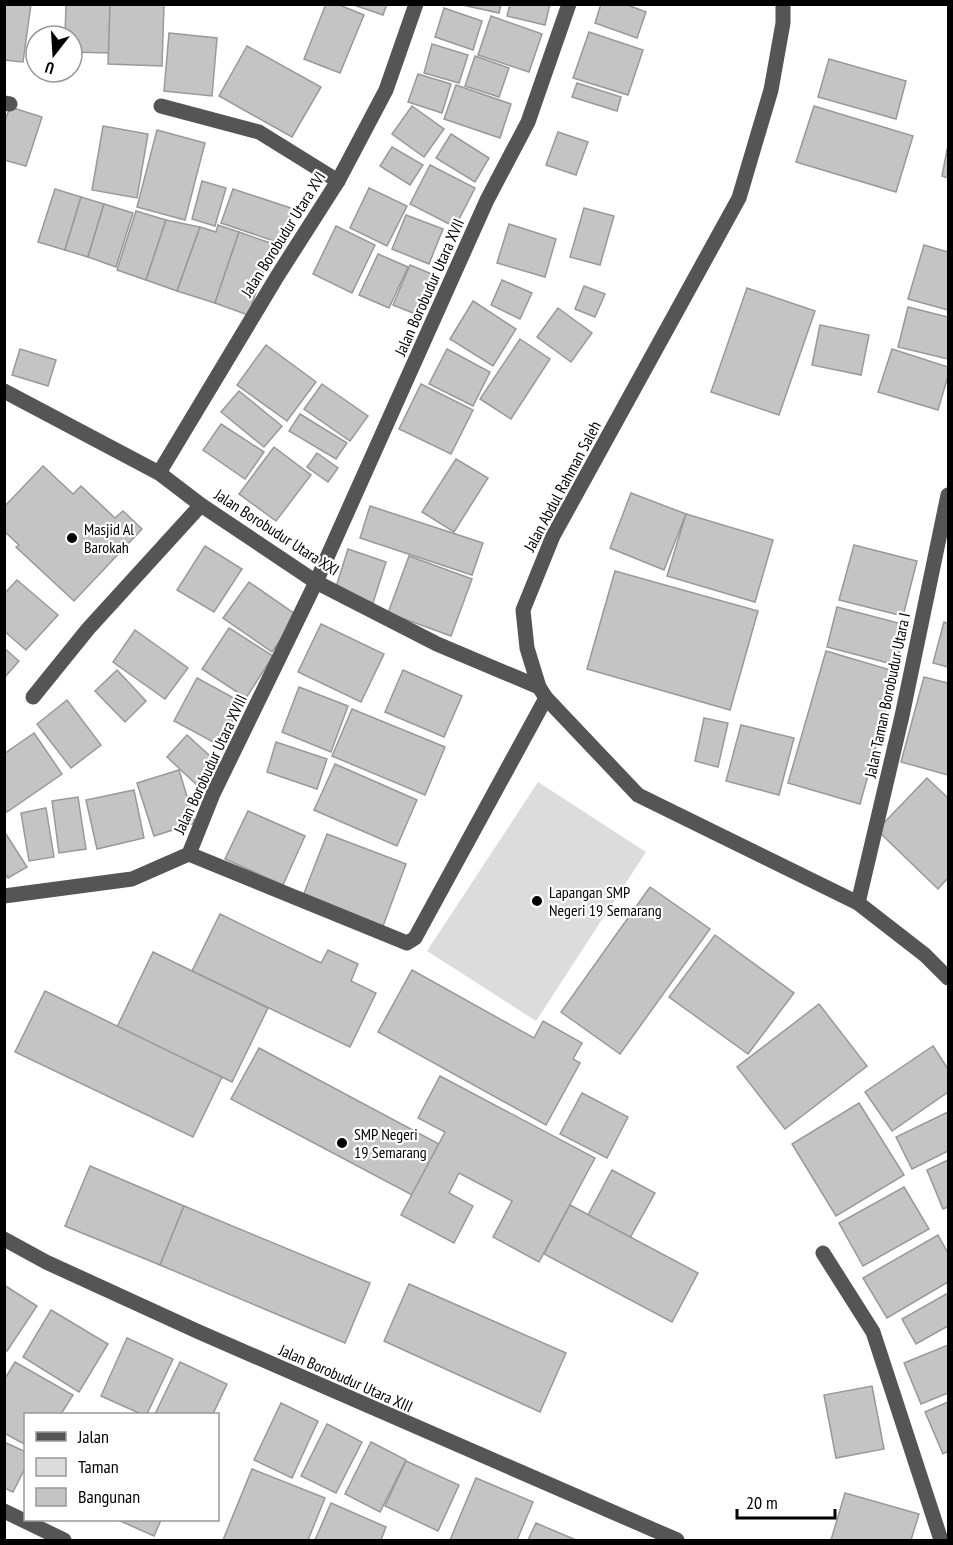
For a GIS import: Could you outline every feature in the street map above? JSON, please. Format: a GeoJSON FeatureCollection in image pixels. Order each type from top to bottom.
{"type":"FeatureCollection","features":[{"type":"Feature","properties":{"kind":"street","name":"Jalan Borobudur Utara XVI"},"geometry":{"type":"LineString","coordinates":[[159,473],[278,274],[338,181],[386,90],[416,4]]}},
{"type":"Feature","properties":{"kind":"street","name":"Jalan Borobudur Utara XVII"},"geometry":{"type":"LineString","coordinates":[[316,582],[487,200],[528,122],[569,4]]}},
{"type":"Feature","properties":{"kind":"street","name":"Jalan Abdul Rahman Saleh"},"geometry":{"type":"LineString","coordinates":[[783,4],[783,23],[771,90],[739,198],[553,536],[523,610],[527,648],[542,692],[638,795],[858,903],[925,955],[948,978]]}},
{"type":"Feature","properties":{"kind":"street"},"geometry":{"type":"LineString","coordinates":[[161,106],[259,132],[338,181]]}},
{"type":"Feature","properties":{"kind":"street","name":"Jalan Borobudur Utara XXI"},"geometry":{"type":"LineString","coordinates":[[5,391],[94,436],[159,473],[201,505],[316,582],[437,644],[542,692]]}},
{"type":"Feature","properties":{"kind":"street","name":"Jalan Taman Borobudur Utara I"},"geometry":{"type":"LineString","coordinates":[[858,903],[902,716],[948,495]]}},
{"type":"Feature","properties":{"kind":"street"},"geometry":{"type":"LineString","coordinates":[[33,697],[88,628],[201,505]]}},
{"type":"Feature","properties":{"kind":"street","name":"Jalan Borobudur Utara XVIII"},"geometry":{"type":"LineString","coordinates":[[4,896],[132,879],[189,854],[213,794],[316,582]]}},
{"type":"Feature","properties":{"kind":"street"},"geometry":{"type":"LineString","coordinates":[[189,854],[406,943],[415,938],[542,692]]}},
{"type":"Feature","properties":{"kind":"street","name":"Jalan Borobudur Utara XIII"},"geometry":{"type":"LineString","coordinates":[[4,1239],[46,1262],[241,1351],[677,1540]]}},
{"type":"Feature","properties":{"kind":"street"},"geometry":{"type":"LineString","coordinates":[[823,1253],[873,1332],[941,1540]]}},
{"type":"Feature","properties":{"kind":"street"},"geometry":{"type":"LineString","coordinates":[[4,1512],[64,1540]]}},
{"type":"Feature","properties":{"kind":"green space","name":"Lapangan SMP Negeri 19 Semarang"},"geometry":{"type":"Polygon","coordinates":[[[538,782],[646,852],[536,1021],[427,951],[538,782]]]}},
{"type":"Feature","properties":{"kind":"building"},"geometry":{"type":"Polygon","coordinates":[[[4,4],[31,4],[28,24],[24,24],[23,62],[4,60],[4,4]]]}},
{"type":"Feature","properties":{"kind":"building"},"geometry":{"type":"Polygon","coordinates":[[[66,4],[110,4],[109,53],[84,52],[84,24],[65,24],[66,4]]]}},
{"type":"Feature","properties":{"kind":"building"},"geometry":{"type":"Polygon","coordinates":[[[110,4],[164,4],[162,66],[108,64],[110,4]]]}},
{"type":"Feature","properties":{"kind":"building"},"geometry":{"type":"Polygon","coordinates":[[[326,4],[337,4],[364,15],[340,73],[304,59],[326,4]]]}},
{"type":"Feature","properties":{"kind":"building"},"geometry":{"type":"Polygon","coordinates":[[[351,4],[387,4],[383,15],[351,4]]]}},
{"type":"Feature","properties":{"kind":"building"},"geometry":{"type":"Polygon","coordinates":[[[458,4],[501,4],[499,13],[458,4]]]}},
{"type":"Feature","properties":{"kind":"building"},"geometry":{"type":"Polygon","coordinates":[[[510,4],[550,4],[545,25],[507,16],[510,4]]]}},
{"type":"Feature","properties":{"kind":"building"},"geometry":{"type":"Polygon","coordinates":[[[601,4],[625,4],[646,12],[637,38],[595,23],[601,4]]]}},
{"type":"Feature","properties":{"kind":"building"},"geometry":{"type":"Polygon","coordinates":[[[444,8],[482,21],[473,50],[435,37],[444,8]]]}},
{"type":"Feature","properties":{"kind":"building"},"geometry":{"type":"Polygon","coordinates":[[[491,16],[542,34],[529,72],[478,55],[491,16]]]}},
{"type":"Feature","properties":{"kind":"building"},"geometry":{"type":"Polygon","coordinates":[[[589,32],[643,50],[628,95],[573,78],[589,32]]]}},
{"type":"Feature","properties":{"kind":"building"},"geometry":{"type":"Polygon","coordinates":[[[169,33],[217,38],[212,96],[164,91],[169,33]]]}},
{"type":"Feature","properties":{"kind":"building"},"geometry":{"type":"Polygon","coordinates":[[[432,44],[468,55],[459,83],[424,73],[432,44]]]}},
{"type":"Feature","properties":{"kind":"building"},"geometry":{"type":"Polygon","coordinates":[[[247,46],[321,87],[292,137],[219,96],[247,46]]]}},
{"type":"Feature","properties":{"kind":"building"},"geometry":{"type":"Polygon","coordinates":[[[475,56],[509,68],[499,97],[465,86],[475,56]]]}},
{"type":"Feature","properties":{"kind":"building"},"geometry":{"type":"Polygon","coordinates":[[[829,59],[906,81],[896,119],[818,97],[829,59]]]}},
{"type":"Feature","properties":{"kind":"building"},"geometry":{"type":"Polygon","coordinates":[[[418,74],[451,84],[442,113],[408,102],[418,74]]]}},
{"type":"Feature","properties":{"kind":"building"},"geometry":{"type":"Polygon","coordinates":[[[577,83],[621,97],[617,111],[572,97],[577,83]]]}},
{"type":"Feature","properties":{"kind":"building"},"geometry":{"type":"Polygon","coordinates":[[[456,85],[511,104],[500,138],[444,119],[456,85]]]}},
{"type":"Feature","properties":{"kind":"building"},"geometry":{"type":"Polygon","coordinates":[[[412,106],[444,129],[424,157],[392,134],[412,106]]]}},
{"type":"Feature","properties":{"kind":"building"},"geometry":{"type":"Polygon","coordinates":[[[814,106],[913,136],[896,192],[796,162],[814,106]]]}},
{"type":"Feature","properties":{"kind":"building"},"geometry":{"type":"Polygon","coordinates":[[[10,107],[42,117],[26,166],[4,160],[4,123],[10,107]]]}},
{"type":"Feature","properties":{"kind":"building"},"geometry":{"type":"Polygon","coordinates":[[[103,126],[148,134],[137,198],[92,190],[103,126]]]}},
{"type":"Feature","properties":{"kind":"building"},"geometry":{"type":"Polygon","coordinates":[[[157,130],[205,143],[185,220],[137,207],[157,130]]]}},
{"type":"Feature","properties":{"kind":"building"},"geometry":{"type":"Polygon","coordinates":[[[558,132],[588,142],[576,175],[546,165],[558,132]]]}},
{"type":"Feature","properties":{"kind":"building"},"geometry":{"type":"Polygon","coordinates":[[[451,134],[489,158],[475,182],[436,158],[451,134]]]}},
{"type":"Feature","properties":{"kind":"building"},"geometry":{"type":"Polygon","coordinates":[[[948,145],[948,178],[942,176],[948,145]]]}},
{"type":"Feature","properties":{"kind":"building"},"geometry":{"type":"Polygon","coordinates":[[[392,147],[423,165],[410,185],[380,166],[392,147]]]}},
{"type":"Feature","properties":{"kind":"building"},"geometry":{"type":"Polygon","coordinates":[[[430,165],[475,188],[455,227],[410,204],[430,165]]]}},
{"type":"Feature","properties":{"kind":"building"},"geometry":{"type":"Polygon","coordinates":[[[202,181],[226,188],[215,226],[192,219],[202,181]]]}},
{"type":"Feature","properties":{"kind":"building"},"geometry":{"type":"Polygon","coordinates":[[[369,188],[407,206],[387,246],[350,228],[369,188]]]}},
{"type":"Feature","properties":{"kind":"building"},"geometry":{"type":"Polygon","coordinates":[[[55,189],[81,197],[65,250],[38,242],[55,189]]]}},
{"type":"Feature","properties":{"kind":"building"},"geometry":{"type":"Polygon","coordinates":[[[233,189],[294,209],[283,244],[221,223],[233,189]]]}},
{"type":"Feature","properties":{"kind":"building"},"geometry":{"type":"Polygon","coordinates":[[[81,197],[104,204],[88,257],[65,250],[81,197]]]}},
{"type":"Feature","properties":{"kind":"building"},"geometry":{"type":"Polygon","coordinates":[[[104,204],[133,213],[116,267],[88,257],[104,204]]]}},
{"type":"Feature","properties":{"kind":"building"},"geometry":{"type":"Polygon","coordinates":[[[584,208],[614,216],[600,265],[570,257],[584,208]]]}},
{"type":"Feature","properties":{"kind":"building"},"geometry":{"type":"Polygon","coordinates":[[[136,211],[166,220],[146,280],[117,270],[136,211]]]}},
{"type":"Feature","properties":{"kind":"building"},"geometry":{"type":"Polygon","coordinates":[[[406,215],[443,229],[429,264],[392,249],[406,215]]]}},
{"type":"Feature","properties":{"kind":"building"},"geometry":{"type":"Polygon","coordinates":[[[166,220],[200,227],[177,291],[146,280],[166,220]]]}},
{"type":"Feature","properties":{"kind":"building"},"geometry":{"type":"Polygon","coordinates":[[[509,224],[556,239],[545,277],[497,263],[509,224]]]}},
{"type":"Feature","properties":{"kind":"building"},"geometry":{"type":"Polygon","coordinates":[[[218,225],[239,232],[215,303],[177,291],[200,227],[216,232],[218,225]]]}},
{"type":"Feature","properties":{"kind":"building"},"geometry":{"type":"Polygon","coordinates":[[[336,226],[375,245],[352,293],[313,274],[336,226]]]}},
{"type":"Feature","properties":{"kind":"building"},"geometry":{"type":"Polygon","coordinates":[[[239,232],[273,244],[248,315],[215,303],[239,232]]]}},
{"type":"Feature","properties":{"kind":"building"},"geometry":{"type":"Polygon","coordinates":[[[924,245],[948,252],[948,310],[908,299],[924,245]]]}},
{"type":"Feature","properties":{"kind":"building"},"geometry":{"type":"Polygon","coordinates":[[[378,254],[408,267],[389,308],[359,295],[378,254]]]}},
{"type":"Feature","properties":{"kind":"building"},"geometry":{"type":"Polygon","coordinates":[[[410,265],[434,275],[418,315],[393,305],[410,265]]]}},
{"type":"Feature","properties":{"kind":"building"},"geometry":{"type":"Polygon","coordinates":[[[502,280],[532,293],[520,319],[491,305],[502,280]]]}},
{"type":"Feature","properties":{"kind":"building"},"geometry":{"type":"Polygon","coordinates":[[[584,286],[605,294],[595,317],[575,309],[584,286]]]}},
{"type":"Feature","properties":{"kind":"building"},"geometry":{"type":"Polygon","coordinates":[[[747,288],[815,311],[779,415],[711,392],[747,288]]]}},
{"type":"Feature","properties":{"kind":"building"},"geometry":{"type":"Polygon","coordinates":[[[473,301],[516,329],[493,366],[450,339],[473,301]]]}},
{"type":"Feature","properties":{"kind":"building"},"geometry":{"type":"Polygon","coordinates":[[[908,307],[948,317],[948,359],[898,347],[908,307]]]}},
{"type":"Feature","properties":{"kind":"building"},"geometry":{"type":"Polygon","coordinates":[[[558,308],[592,333],[571,362],[537,337],[558,308]]]}},
{"type":"Feature","properties":{"kind":"building"},"geometry":{"type":"Polygon","coordinates":[[[820,325],[869,335],[861,375],[812,365],[820,325]]]}},
{"type":"Feature","properties":{"kind":"building"},"geometry":{"type":"Polygon","coordinates":[[[520,339],[550,359],[511,419],[480,399],[520,339]]]}},
{"type":"Feature","properties":{"kind":"building"},"geometry":{"type":"Polygon","coordinates":[[[266,345],[316,382],[287,421],[237,385],[266,345]]]}},
{"type":"Feature","properties":{"kind":"building"},"geometry":{"type":"Polygon","coordinates":[[[20,349],[56,360],[48,386],[12,375],[20,349]]]}},
{"type":"Feature","properties":{"kind":"building"},"geometry":{"type":"Polygon","coordinates":[[[447,349],[490,372],[473,406],[429,384],[447,349]]]}},
{"type":"Feature","properties":{"kind":"building"},"geometry":{"type":"Polygon","coordinates":[[[892,349],[948,367],[948,376],[938,410],[878,392],[892,349]]]}},
{"type":"Feature","properties":{"kind":"building"},"geometry":{"type":"Polygon","coordinates":[[[322,384],[368,416],[350,441],[304,409],[322,384]]]}},
{"type":"Feature","properties":{"kind":"building"},"geometry":{"type":"Polygon","coordinates":[[[421,384],[473,410],[451,454],[399,429],[421,384]]]}},
{"type":"Feature","properties":{"kind":"building"},"geometry":{"type":"Polygon","coordinates":[[[239,391],[282,426],[264,447],[221,412],[239,391]]]}},
{"type":"Feature","properties":{"kind":"building"},"geometry":{"type":"Polygon","coordinates":[[[300,414],[347,443],[336,459],[289,431],[300,414]]]}},
{"type":"Feature","properties":{"kind":"building"},"geometry":{"type":"Polygon","coordinates":[[[221,424],[264,452],[245,479],[203,450],[221,424]]]}},
{"type":"Feature","properties":{"kind":"building"},"geometry":{"type":"Polygon","coordinates":[[[274,447],[311,475],[276,521],[239,494],[274,447]]]}},
{"type":"Feature","properties":{"kind":"building"},"geometry":{"type":"Polygon","coordinates":[[[317,453],[338,468],[328,482],[307,467],[317,453]]]}},
{"type":"Feature","properties":{"kind":"building"},"geometry":{"type":"Polygon","coordinates":[[[456,459],[488,478],[454,532],[422,512],[456,459]]]}},
{"type":"Feature","properties":{"kind":"building","name":"Masjid Al Barokah"},"geometry":{"type":"Polygon","coordinates":[[[43,466],[73,494],[81,486],[115,518],[123,511],[142,529],[74,601],[16,547],[19,545],[4,531],[4,507],[43,466]]]}},
{"type":"Feature","properties":{"kind":"building"},"geometry":{"type":"Polygon","coordinates":[[[631,493],[686,514],[664,570],[610,548],[631,493]]]}},
{"type":"Feature","properties":{"kind":"building"},"geometry":{"type":"Polygon","coordinates":[[[370,506],[483,543],[472,575],[360,538],[370,506]]]}},
{"type":"Feature","properties":{"kind":"building"},"geometry":{"type":"Polygon","coordinates":[[[686,514],[773,540],[755,602],[667,576],[686,514]]]}},
{"type":"Feature","properties":{"kind":"building"},"geometry":{"type":"Polygon","coordinates":[[[854,545],[917,561],[903,616],[839,600],[854,545]]]}},
{"type":"Feature","properties":{"kind":"building"},"geometry":{"type":"Polygon","coordinates":[[[205,546],[242,569],[214,612],[177,590],[205,546]]]}},
{"type":"Feature","properties":{"kind":"building"},"geometry":{"type":"Polygon","coordinates":[[[348,549],[386,562],[373,603],[335,590],[348,549]]]}},
{"type":"Feature","properties":{"kind":"building"},"geometry":{"type":"Polygon","coordinates":[[[409,556],[472,579],[451,636],[388,613],[409,556]]]}},
{"type":"Feature","properties":{"kind":"building"},"geometry":{"type":"Polygon","coordinates":[[[615,571],[758,611],[730,710],[587,669],[615,571]]]}},
{"type":"Feature","properties":{"kind":"building"},"geometry":{"type":"Polygon","coordinates":[[[17,580],[58,615],[26,650],[4,631],[4,594],[17,580]]]}},
{"type":"Feature","properties":{"kind":"building"},"geometry":{"type":"Polygon","coordinates":[[[249,582],[298,616],[272,652],[223,618],[249,582]]]}},
{"type":"Feature","properties":{"kind":"building"},"geometry":{"type":"Polygon","coordinates":[[[837,607],[906,625],[896,665],[827,647],[837,607]]]}},
{"type":"Feature","properties":{"kind":"building"},"geometry":{"type":"Polygon","coordinates":[[[944,622],[948,624],[948,667],[933,663],[944,622]]]}},
{"type":"Feature","properties":{"kind":"building"},"geometry":{"type":"Polygon","coordinates":[[[321,624],[384,654],[361,702],[298,672],[321,624]]]}},
{"type":"Feature","properties":{"kind":"building"},"geometry":{"type":"Polygon","coordinates":[[[229,628],[273,656],[246,698],[202,669],[229,628]]]}},
{"type":"Feature","properties":{"kind":"building"},"geometry":{"type":"Polygon","coordinates":[[[135,630],[188,668],[165,699],[113,662],[135,630]]]}},
{"type":"Feature","properties":{"kind":"building"},"geometry":{"type":"Polygon","coordinates":[[[4,648],[19,661],[4,678],[4,648]]]}},
{"type":"Feature","properties":{"kind":"building"},"geometry":{"type":"Polygon","coordinates":[[[826,651],[897,672],[860,804],[788,783],[826,651]]]}},
{"type":"Feature","properties":{"kind":"building"},"geometry":{"type":"Polygon","coordinates":[[[117,670],[146,701],[125,722],[95,691],[117,670]]]}},
{"type":"Feature","properties":{"kind":"building"},"geometry":{"type":"Polygon","coordinates":[[[403,670],[462,696],[444,737],[385,712],[403,670]]]}},
{"type":"Feature","properties":{"kind":"building"},"geometry":{"type":"Polygon","coordinates":[[[924,677],[948,683],[948,775],[901,762],[924,677]]]}},
{"type":"Feature","properties":{"kind":"building"},"geometry":{"type":"Polygon","coordinates":[[[197,678],[243,703],[219,745],[174,721],[197,678]]]}},
{"type":"Feature","properties":{"kind":"building"},"geometry":{"type":"Polygon","coordinates":[[[299,687],[348,706],[331,752],[282,732],[299,687]]]}},
{"type":"Feature","properties":{"kind":"building"},"geometry":{"type":"Polygon","coordinates":[[[67,700],[101,745],[71,768],[37,724],[67,700]]]}},
{"type":"Feature","properties":{"kind":"building"},"geometry":{"type":"Polygon","coordinates":[[[352,709],[445,747],[425,795],[332,756],[352,709]]]}},
{"type":"Feature","properties":{"kind":"building"},"geometry":{"type":"Polygon","coordinates":[[[704,718],[728,723],[718,767],[695,761],[704,718]]]}},
{"type":"Feature","properties":{"kind":"building"},"geometry":{"type":"Polygon","coordinates":[[[741,725],[794,738],[779,795],[726,781],[741,725]]]}},
{"type":"Feature","properties":{"kind":"building"},"geometry":{"type":"Polygon","coordinates":[[[34,733],[62,774],[7,812],[4,808],[4,754],[34,733]]]}},
{"type":"Feature","properties":{"kind":"building"},"geometry":{"type":"Polygon","coordinates":[[[187,735],[220,765],[199,787],[167,757],[187,735]]]}},
{"type":"Feature","properties":{"kind":"building"},"geometry":{"type":"Polygon","coordinates":[[[276,742],[327,759],[317,789],[267,772],[276,742]]]}},
{"type":"Feature","properties":{"kind":"building"},"geometry":{"type":"Polygon","coordinates":[[[335,764],[417,800],[397,846],[314,810],[335,764]]]}},
{"type":"Feature","properties":{"kind":"building"},"geometry":{"type":"Polygon","coordinates":[[[179,770],[195,823],[154,836],[137,783],[179,770]]]}},
{"type":"Feature","properties":{"kind":"building"},"geometry":{"type":"Polygon","coordinates":[[[927,778],[948,798],[948,878],[938,889],[877,830],[927,778]]]}},
{"type":"Feature","properties":{"kind":"building"},"geometry":{"type":"Polygon","coordinates":[[[134,790],[144,838],[97,849],[86,800],[134,790]]]}},
{"type":"Feature","properties":{"kind":"building"},"geometry":{"type":"Polygon","coordinates":[[[78,797],[86,849],[59,853],[52,801],[78,797]]]}},
{"type":"Feature","properties":{"kind":"building"},"geometry":{"type":"Polygon","coordinates":[[[46,808],[54,857],[29,861],[21,813],[46,808]]]}},
{"type":"Feature","properties":{"kind":"building"},"geometry":{"type":"Polygon","coordinates":[[[248,811],[305,836],[283,885],[225,859],[248,811]]]}},
{"type":"Feature","properties":{"kind":"building"},"geometry":{"type":"Polygon","coordinates":[[[4,831],[27,867],[8,878],[4,872],[4,831]]]}},
{"type":"Feature","properties":{"kind":"building"},"geometry":{"type":"Polygon","coordinates":[[[327,834],[406,864],[383,926],[303,896],[327,834]]]}},
{"type":"Feature","properties":{"kind":"building"},"geometry":{"type":"Polygon","coordinates":[[[650,887],[710,929],[620,1054],[561,1012],[650,887]]]}},
{"type":"Feature","properties":{"kind":"building"},"geometry":{"type":"Polygon","coordinates":[[[220,914],[321,963],[328,950],[358,964],[351,981],[376,993],[350,1047],[192,971],[220,914]]]}},
{"type":"Feature","properties":{"kind":"building"},"geometry":{"type":"Polygon","coordinates":[[[715,935],[794,993],[748,1054],[669,997],[715,935]]]}},
{"type":"Feature","properties":{"kind":"building"},"geometry":{"type":"Polygon","coordinates":[[[153,952],[268,1008],[232,1082],[117,1027],[153,952]]]}},
{"type":"Feature","properties":{"kind":"building"},"geometry":{"type":"Polygon","coordinates":[[[412,970],[534,1038],[543,1021],[582,1043],[573,1059],[580,1063],[546,1125],[378,1032],[412,970]]]}},
{"type":"Feature","properties":{"kind":"building"},"geometry":{"type":"Polygon","coordinates":[[[45,991],[222,1077],[193,1137],[15,1052],[45,991]]]}},
{"type":"Feature","properties":{"kind":"building"},"geometry":{"type":"Polygon","coordinates":[[[819,1004],[867,1066],[785,1129],[737,1067],[819,1004]]]}},
{"type":"Feature","properties":{"kind":"building"},"geometry":{"type":"Polygon","coordinates":[[[933,1046],[948,1069],[948,1092],[892,1131],[865,1092],[933,1046]]]}},
{"type":"Feature","properties":{"kind":"building"},"geometry":{"type":"Polygon","coordinates":[[[259,1048],[439,1144],[412,1195],[231,1099],[259,1048]]]}},
{"type":"Feature","properties":{"kind":"building"},"geometry":{"type":"Polygon","coordinates":[[[440,1076],[595,1158],[539,1262],[493,1237],[512,1201],[459,1173],[449,1193],[473,1206],[454,1243],[401,1215],[445,1132],[418,1118],[440,1076]]]}},
{"type":"Feature","properties":{"kind":"building"},"geometry":{"type":"Polygon","coordinates":[[[582,1093],[628,1117],[607,1158],[560,1134],[582,1093]]]}},
{"type":"Feature","properties":{"kind":"building"},"geometry":{"type":"Polygon","coordinates":[[[859,1103],[904,1175],[836,1216],[792,1144],[859,1103]]]}},
{"type":"Feature","properties":{"kind":"building"},"geometry":{"type":"Polygon","coordinates":[[[948,1112],[948,1151],[912,1169],[896,1137],[948,1112]]]}},
{"type":"Feature","properties":{"kind":"building"},"geometry":{"type":"Polygon","coordinates":[[[948,1160],[948,1207],[943,1209],[927,1170],[948,1160]]]}},
{"type":"Feature","properties":{"kind":"building"},"geometry":{"type":"Polygon","coordinates":[[[90,1166],[184,1206],[160,1265],[65,1226],[90,1166]]]}},
{"type":"Feature","properties":{"kind":"building"},"geometry":{"type":"Polygon","coordinates":[[[612,1170],[655,1193],[630,1238],[588,1215],[612,1170]]]}},
{"type":"Feature","properties":{"kind":"building"},"geometry":{"type":"Polygon","coordinates":[[[904,1187],[929,1229],[863,1266],[839,1223],[904,1187]]]}},
{"type":"Feature","properties":{"kind":"building"},"geometry":{"type":"Polygon","coordinates":[[[570,1205],[698,1273],[672,1322],[544,1254],[570,1205]]]}},
{"type":"Feature","properties":{"kind":"building"},"geometry":{"type":"Polygon","coordinates":[[[184,1206],[370,1283],[345,1343],[160,1265],[184,1206]]]}},
{"type":"Feature","properties":{"kind":"building"},"geometry":{"type":"Polygon","coordinates":[[[938,1235],[948,1253],[948,1282],[887,1318],[863,1278],[938,1235]]]}},
{"type":"Feature","properties":{"kind":"building"},"geometry":{"type":"Polygon","coordinates":[[[409,1284],[566,1353],[540,1412],[384,1341],[409,1284]]]}},
{"type":"Feature","properties":{"kind":"building"},"geometry":{"type":"Polygon","coordinates":[[[4,1285],[37,1306],[7,1351],[4,1349],[4,1285]]]}},
{"type":"Feature","properties":{"kind":"building"},"geometry":{"type":"Polygon","coordinates":[[[948,1293],[948,1326],[916,1344],[902,1319],[948,1293]]]}},
{"type":"Feature","properties":{"kind":"building"},"geometry":{"type":"Polygon","coordinates":[[[51,1310],[108,1344],[79,1392],[23,1357],[51,1310]]]}},
{"type":"Feature","properties":{"kind":"building"},"geometry":{"type":"Polygon","coordinates":[[[127,1338],[173,1359],[147,1413],[139,1413],[101,1396],[127,1338]]]}},
{"type":"Feature","properties":{"kind":"building"},"geometry":{"type":"Polygon","coordinates":[[[948,1345],[948,1393],[921,1404],[904,1363],[948,1345]]]}},
{"type":"Feature","properties":{"kind":"building"},"geometry":{"type":"Polygon","coordinates":[[[15,1362],[73,1395],[62,1413],[24,1413],[24,1444],[4,1433],[4,1380],[15,1362]]]}},
{"type":"Feature","properties":{"kind":"building"},"geometry":{"type":"Polygon","coordinates":[[[180,1362],[227,1384],[213,1413],[155,1413],[180,1362]]]}},
{"type":"Feature","properties":{"kind":"building"},"geometry":{"type":"Polygon","coordinates":[[[872,1386],[884,1449],[836,1458],[824,1395],[872,1386]]]}},
{"type":"Feature","properties":{"kind":"building"},"geometry":{"type":"Polygon","coordinates":[[[948,1402],[948,1451],[943,1454],[925,1412],[948,1402]]]}},
{"type":"Feature","properties":{"kind":"building"},"geometry":{"type":"Polygon","coordinates":[[[281,1403],[318,1421],[292,1478],[254,1460],[281,1403]]]}},
{"type":"Feature","properties":{"kind":"building"},"geometry":{"type":"Polygon","coordinates":[[[327,1424],[362,1442],[336,1493],[301,1476],[327,1424]]]}},
{"type":"Feature","properties":{"kind":"building"},"geometry":{"type":"Polygon","coordinates":[[[4,1442],[24,1451],[24,1470],[13,1492],[4,1488],[4,1442]]]}},
{"type":"Feature","properties":{"kind":"building"},"geometry":{"type":"Polygon","coordinates":[[[371,1442],[406,1460],[380,1512],[345,1494],[371,1442]]]}},
{"type":"Feature","properties":{"kind":"building"},"geometry":{"type":"Polygon","coordinates":[[[406,1461],[459,1485],[438,1531],[385,1506],[406,1461]]]}},
{"type":"Feature","properties":{"kind":"building"},"geometry":{"type":"Polygon","coordinates":[[[252,1469],[325,1498],[308,1540],[223,1540],[252,1469]]]}},
{"type":"Feature","properties":{"kind":"building"},"geometry":{"type":"Polygon","coordinates":[[[476,1478],[533,1502],[517,1540],[450,1540],[476,1478]]]}},
{"type":"Feature","properties":{"kind":"building"},"geometry":{"type":"Polygon","coordinates":[[[845,1493],[919,1514],[911,1540],[831,1540],[845,1493]]]}},
{"type":"Feature","properties":{"kind":"building"},"geometry":{"type":"Polygon","coordinates":[[[331,1503],[386,1527],[381,1540],[315,1540],[331,1503]]]}},
{"type":"Feature","properties":{"kind":"building"},"geometry":{"type":"Polygon","coordinates":[[[120,1521],[161,1521],[154,1536],[120,1521]]]}},
{"type":"Feature","properties":{"kind":"building"},"geometry":{"type":"Polygon","coordinates":[[[536,1523],[576,1540],[528,1540],[536,1523]]]}},
{"type":"Feature","properties":{"kind":"place","name":"Masjid Al Barokah"},"geometry":{"type":"Point","coordinates":[72,538]}},
{"type":"Feature","properties":{"kind":"place","name":"Lapangan SMP Negeri 19 Semarang"},"geometry":{"type":"Point","coordinates":[537,901]}},
{"type":"Feature","properties":{"kind":"place","name":"SMP Negeri 19 Semarang"},"geometry":{"type":"Point","coordinates":[342,1143]}}]}
